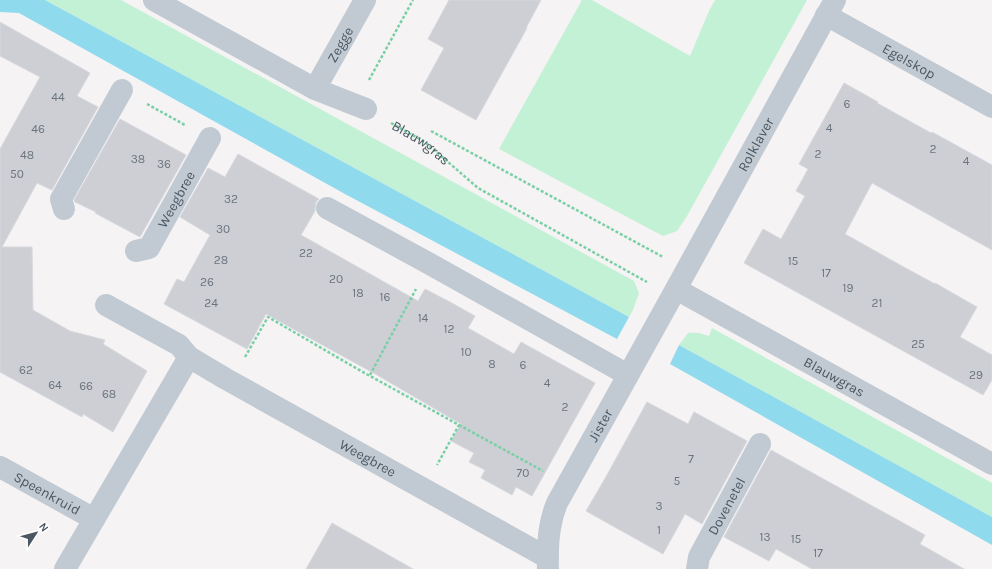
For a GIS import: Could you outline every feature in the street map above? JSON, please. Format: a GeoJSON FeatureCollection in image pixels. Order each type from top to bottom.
{"type":"FeatureCollection","features":[{"type":"Feature","properties":{"kind":"street"},"geometry":{"type":"LineString","coordinates":[[154,0],[315,89],[366,109]]}},
{"type":"Feature","properties":{"kind":"street","name":"Zegge"},"geometry":{"type":"LineString","coordinates":[[315,89],[365,0]]}},
{"type":"Feature","properties":{"kind":"street","name":"Egelskop"},"geometry":{"type":"LineString","coordinates":[[830,7],[992,107]]}},
{"type":"Feature","properties":{"kind":"street","name":"Rolklaver"},"geometry":{"type":"LineString","coordinates":[[676,289],[830,7]]}},
{"type":"Feature","properties":{"kind":"street"},"geometry":{"type":"LineString","coordinates":[[64,210],[61,199],[122,90]]}},
{"type":"Feature","properties":{"kind":"street","name":"Weegbree"},"geometry":{"type":"LineString","coordinates":[[136,251],[149,248],[210,138]]}},
{"type":"Feature","properties":{"kind":"street"},"geometry":{"type":"LineString","coordinates":[[326,208],[430,264],[628,376]]}},
{"type":"Feature","properties":{"kind":"street","name":"Jister"},"geometry":{"type":"LineString","coordinates":[[548,563],[549,529],[554,511],[676,289]]}},
{"type":"Feature","properties":{"kind":"street","name":"Blauwgras"},"geometry":{"type":"LineString","coordinates":[[676,289],[992,464]]}},
{"type":"Feature","properties":{"kind":"street","name":"Weegbree"},"geometry":{"type":"LineString","coordinates":[[106,304],[179,345],[189,357],[226,379],[548,563]]}},
{"type":"Feature","properties":{"kind":"street"},"geometry":{"type":"LineString","coordinates":[[65,569],[189,357]]}},
{"type":"Feature","properties":{"kind":"street","name":"Dovenetel"},"geometry":{"type":"LineString","coordinates":[[697,569],[699,558],[760,444]]}},
{"type":"Feature","properties":{"kind":"street","name":"Speenkruid"},"geometry":{"type":"LineString","coordinates":[[0,467],[94,519]]}},
{"type":"Feature","properties":{"kind":"path"},"geometry":{"type":"LineString","coordinates":[[366,85],[413,0]]}},
{"type":"Feature","properties":{"kind":"path"},"geometry":{"type":"LineString","coordinates":[[122,90],[210,138]]}},
{"type":"Feature","properties":{"kind":"path","name":"Blauwgras"},"geometry":{"type":"LineString","coordinates":[[366,109],[425,142],[478,188],[650,283]]}},
{"type":"Feature","properties":{"kind":"path"},"geometry":{"type":"LineString","coordinates":[[431,131],[664,258]]}},
{"type":"Feature","properties":{"kind":"path"},"geometry":{"type":"LineString","coordinates":[[370,375],[430,264]]}},
{"type":"Feature","properties":{"kind":"path"},"geometry":{"type":"LineString","coordinates":[[242,362],[268,317],[549,474]]}},
{"type":"Feature","properties":{"kind":"path"},"geometry":{"type":"LineString","coordinates":[[437,466],[459,425]]}},
{"type":"Feature","properties":{"kind":"green space"},"geometry":{"type":"Polygon","coordinates":[[[45,0],[121,0],[634,281],[639,293],[633,310],[629,317],[45,0]]]}},
{"type":"Feature","properties":{"kind":"green space"},"geometry":{"type":"Polygon","coordinates":[[[582,0],[592,0],[690,56],[715,0],[807,0],[687,216],[677,231],[663,236],[499,149],[582,0]]]}},
{"type":"Feature","properties":{"kind":"green space"},"geometry":{"type":"Polygon","coordinates":[[[712,328],[992,483],[992,517],[679,345],[688,333],[698,333],[709,336],[712,328]]]}},
{"type":"Feature","properties":{"kind":"water"},"geometry":{"type":"Polygon","coordinates":[[[0,0],[45,0],[629,317],[617,339],[345,194],[19,13],[0,12],[0,0]]]}},
{"type":"Feature","properties":{"kind":"water"},"geometry":{"type":"Polygon","coordinates":[[[679,345],[992,517],[992,545],[670,364],[679,345]]]}},
{"type":"Feature","properties":{"kind":"building"},"geometry":{"type":"Polygon","coordinates":[[[449,0],[541,0],[476,120],[421,90],[444,48],[428,39],[449,0]]]}},
{"type":"Feature","properties":{"kind":"building"},"geometry":{"type":"Polygon","coordinates":[[[0,22],[90,73],[77,96],[98,107],[52,190],[37,183],[2,247],[32,247],[33,310],[70,331],[105,340],[103,344],[147,371],[113,432],[83,414],[82,417],[0,372],[0,149],[40,77],[0,56],[0,22]]]}},
{"type":"Feature","properties":{"kind":"building"},"geometry":{"type":"Polygon","coordinates":[[[844,83],[931,133],[932,132],[992,165],[992,250],[872,183],[845,234],[977,307],[960,337],[992,355],[992,380],[983,395],[744,263],[763,229],[781,239],[805,196],[796,191],[808,169],[799,164],[844,83]]]}},
{"type":"Feature","properties":{"kind":"building"},"geometry":{"type":"Polygon","coordinates":[[[120,119],[186,155],[140,237],[75,202],[74,200],[120,119]]]}},
{"type":"Feature","properties":{"kind":"building"},"geometry":{"type":"Polygon","coordinates":[[[238,154],[319,199],[316,202],[315,211],[301,235],[418,301],[425,289],[450,302],[475,316],[468,328],[514,354],[521,342],[595,383],[532,496],[516,487],[512,495],[481,478],[485,470],[469,462],[474,453],[451,441],[461,424],[377,375],[266,314],[247,349],[164,304],[177,279],[184,282],[210,235],[180,217],[208,168],[225,177],[238,154]]]}},
{"type":"Feature","properties":{"kind":"building"},"geometry":{"type":"Polygon","coordinates":[[[647,402],[688,424],[694,412],[747,441],[702,524],[685,514],[663,554],[586,511],[647,402]]]}},
{"type":"Feature","properties":{"kind":"building"},"geometry":{"type":"Polygon","coordinates":[[[771,450],[925,535],[920,544],[964,569],[812,569],[776,549],[769,561],[724,537],[771,450]]]}},
{"type":"Feature","properties":{"kind":"building"},"geometry":{"type":"Polygon","coordinates":[[[332,523],[413,569],[306,569],[332,523]]]}}]}
